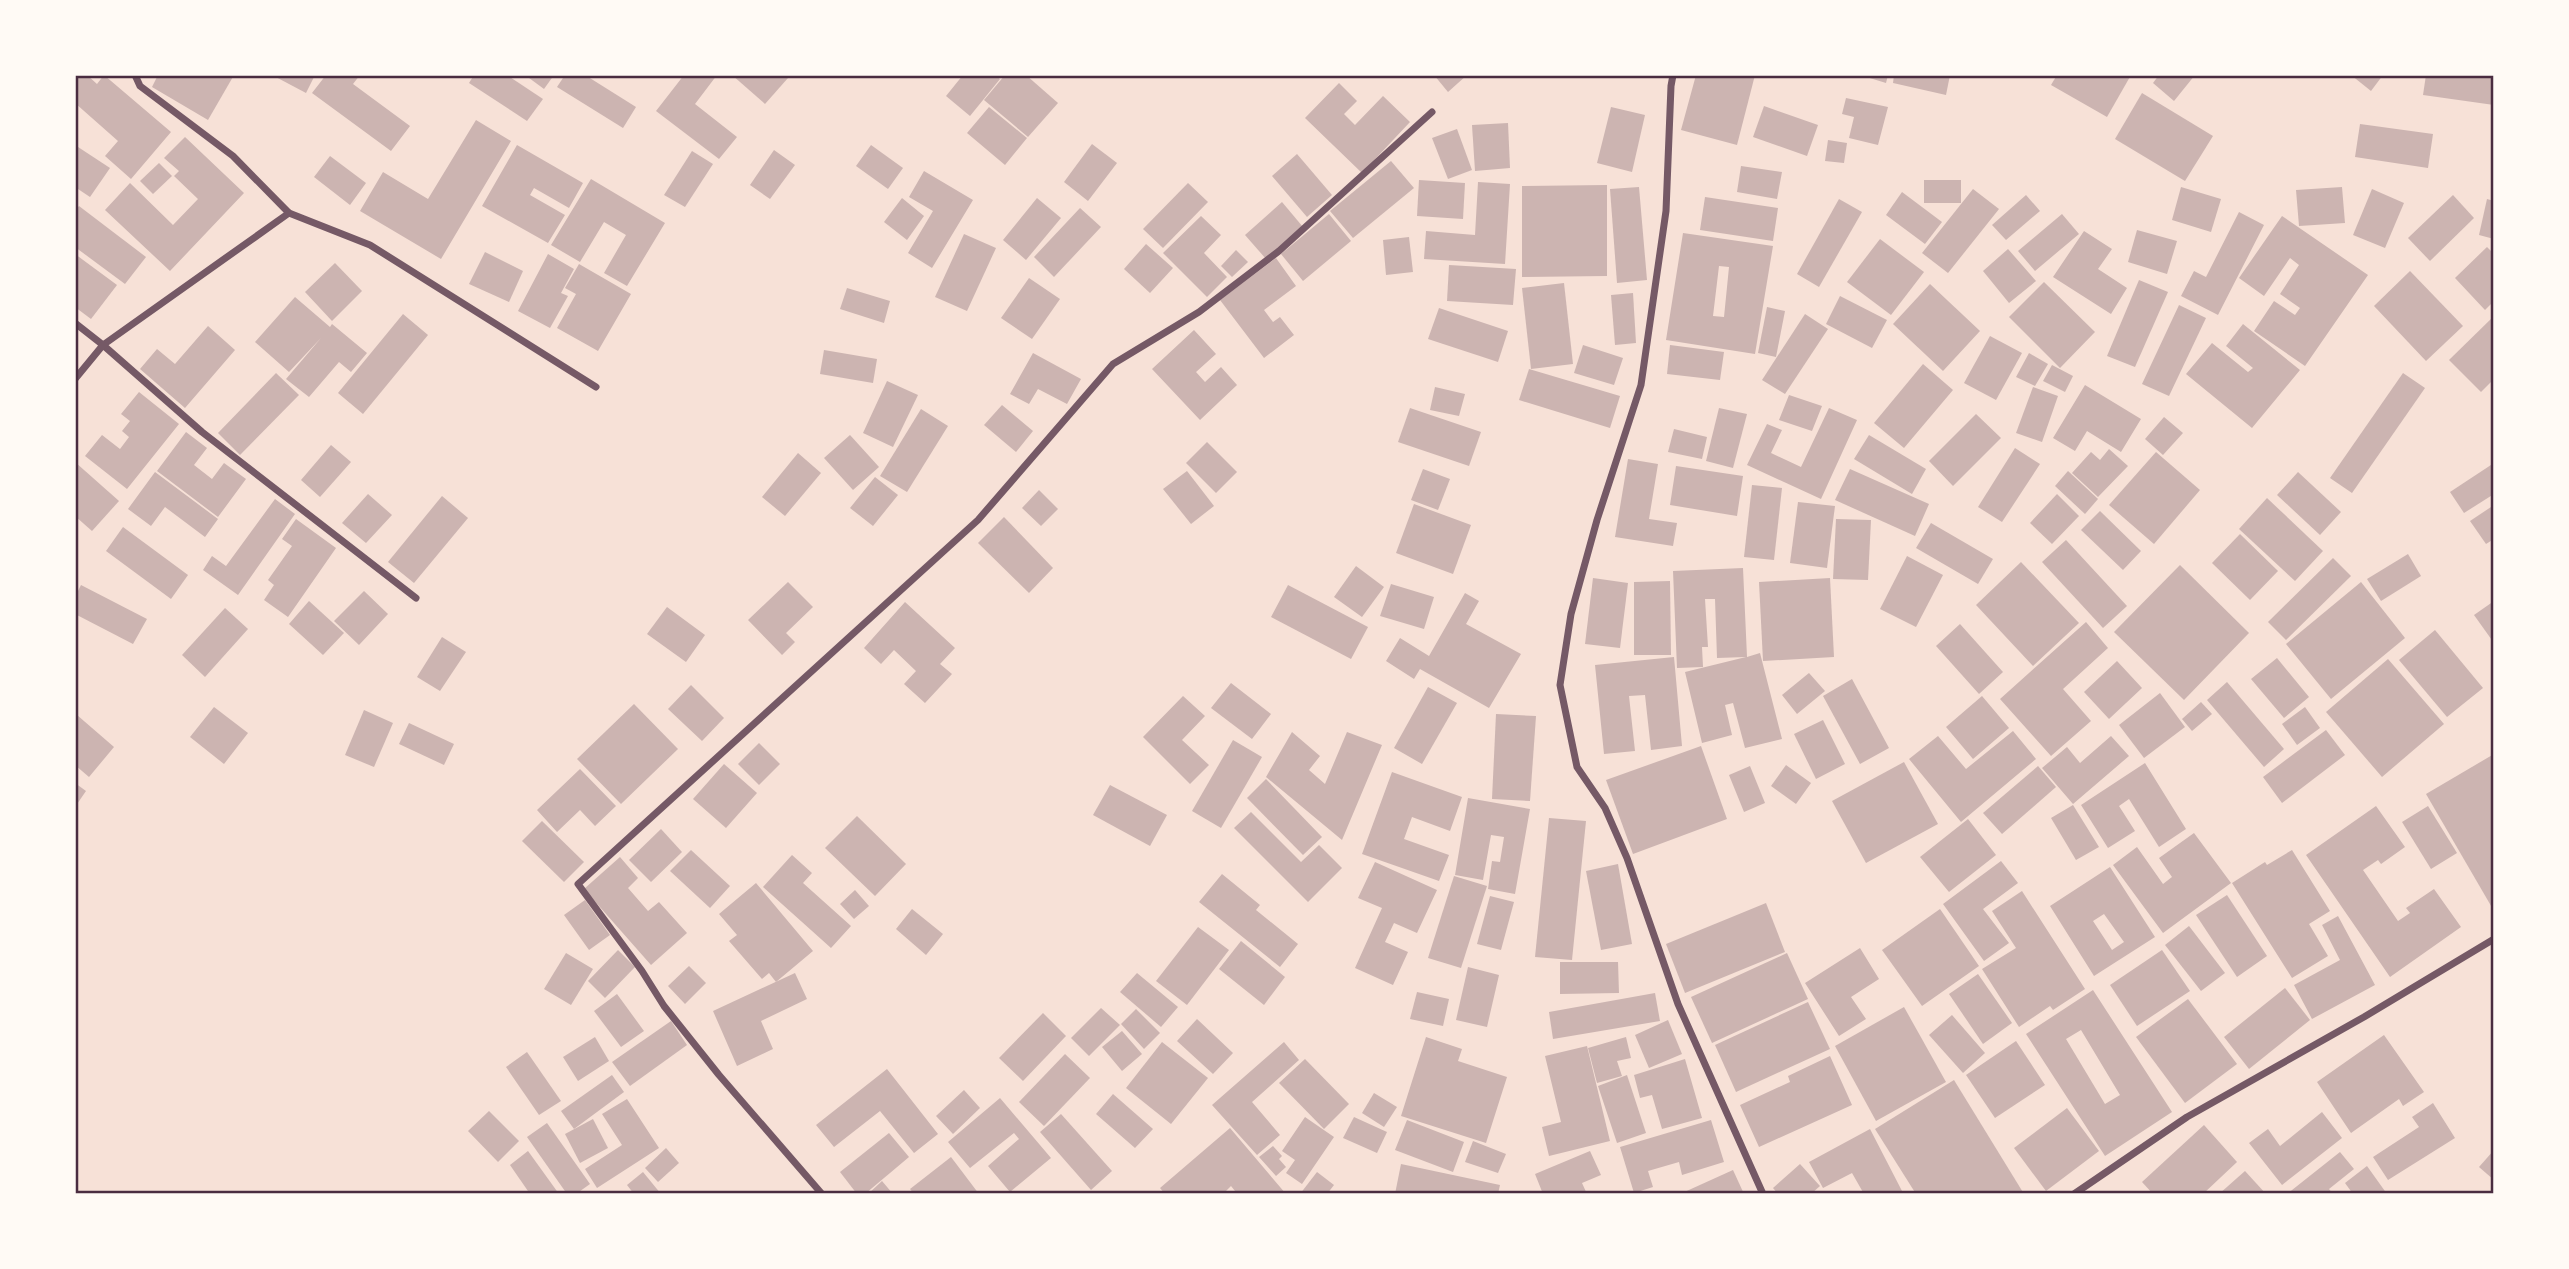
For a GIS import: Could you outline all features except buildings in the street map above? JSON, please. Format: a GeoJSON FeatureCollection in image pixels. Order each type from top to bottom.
{"type":"FeatureCollection","features":[{"type":"Feature","properties":{"kind":"street"},"geometry":{"type":"LineString","coordinates":[[135,75],[140,86],[233,156],[289,213],[370,245],[596,387]]}},
{"type":"Feature","properties":{"kind":"street"},"geometry":{"type":"LineString","coordinates":[[1674,75],[1671,86],[1666,211],[1641,385],[1597,520],[1571,614],[1560,685],[1577,767],[1605,808],[1627,858],[1678,1003],[1763,1194]]}},
{"type":"Feature","properties":{"kind":"street"},"geometry":{"type":"LineString","coordinates":[[822,1194],[672,1016],[578,884],[978,520],[1113,364],[1199,312],[1279,251],[1432,112]]}},
{"type":"Feature","properties":{"kind":"street"},"geometry":{"type":"LineString","coordinates":[[75,379],[103,345],[289,213]]}},
{"type":"Feature","properties":{"kind":"street"},"geometry":{"type":"LineString","coordinates":[[75,323],[202,432],[416,598]]}},
{"type":"Feature","properties":{"kind":"street"},"geometry":{"type":"LineString","coordinates":[[2074,1194],[2187,1117],[2364,1017],[2494,939]]}}]}
